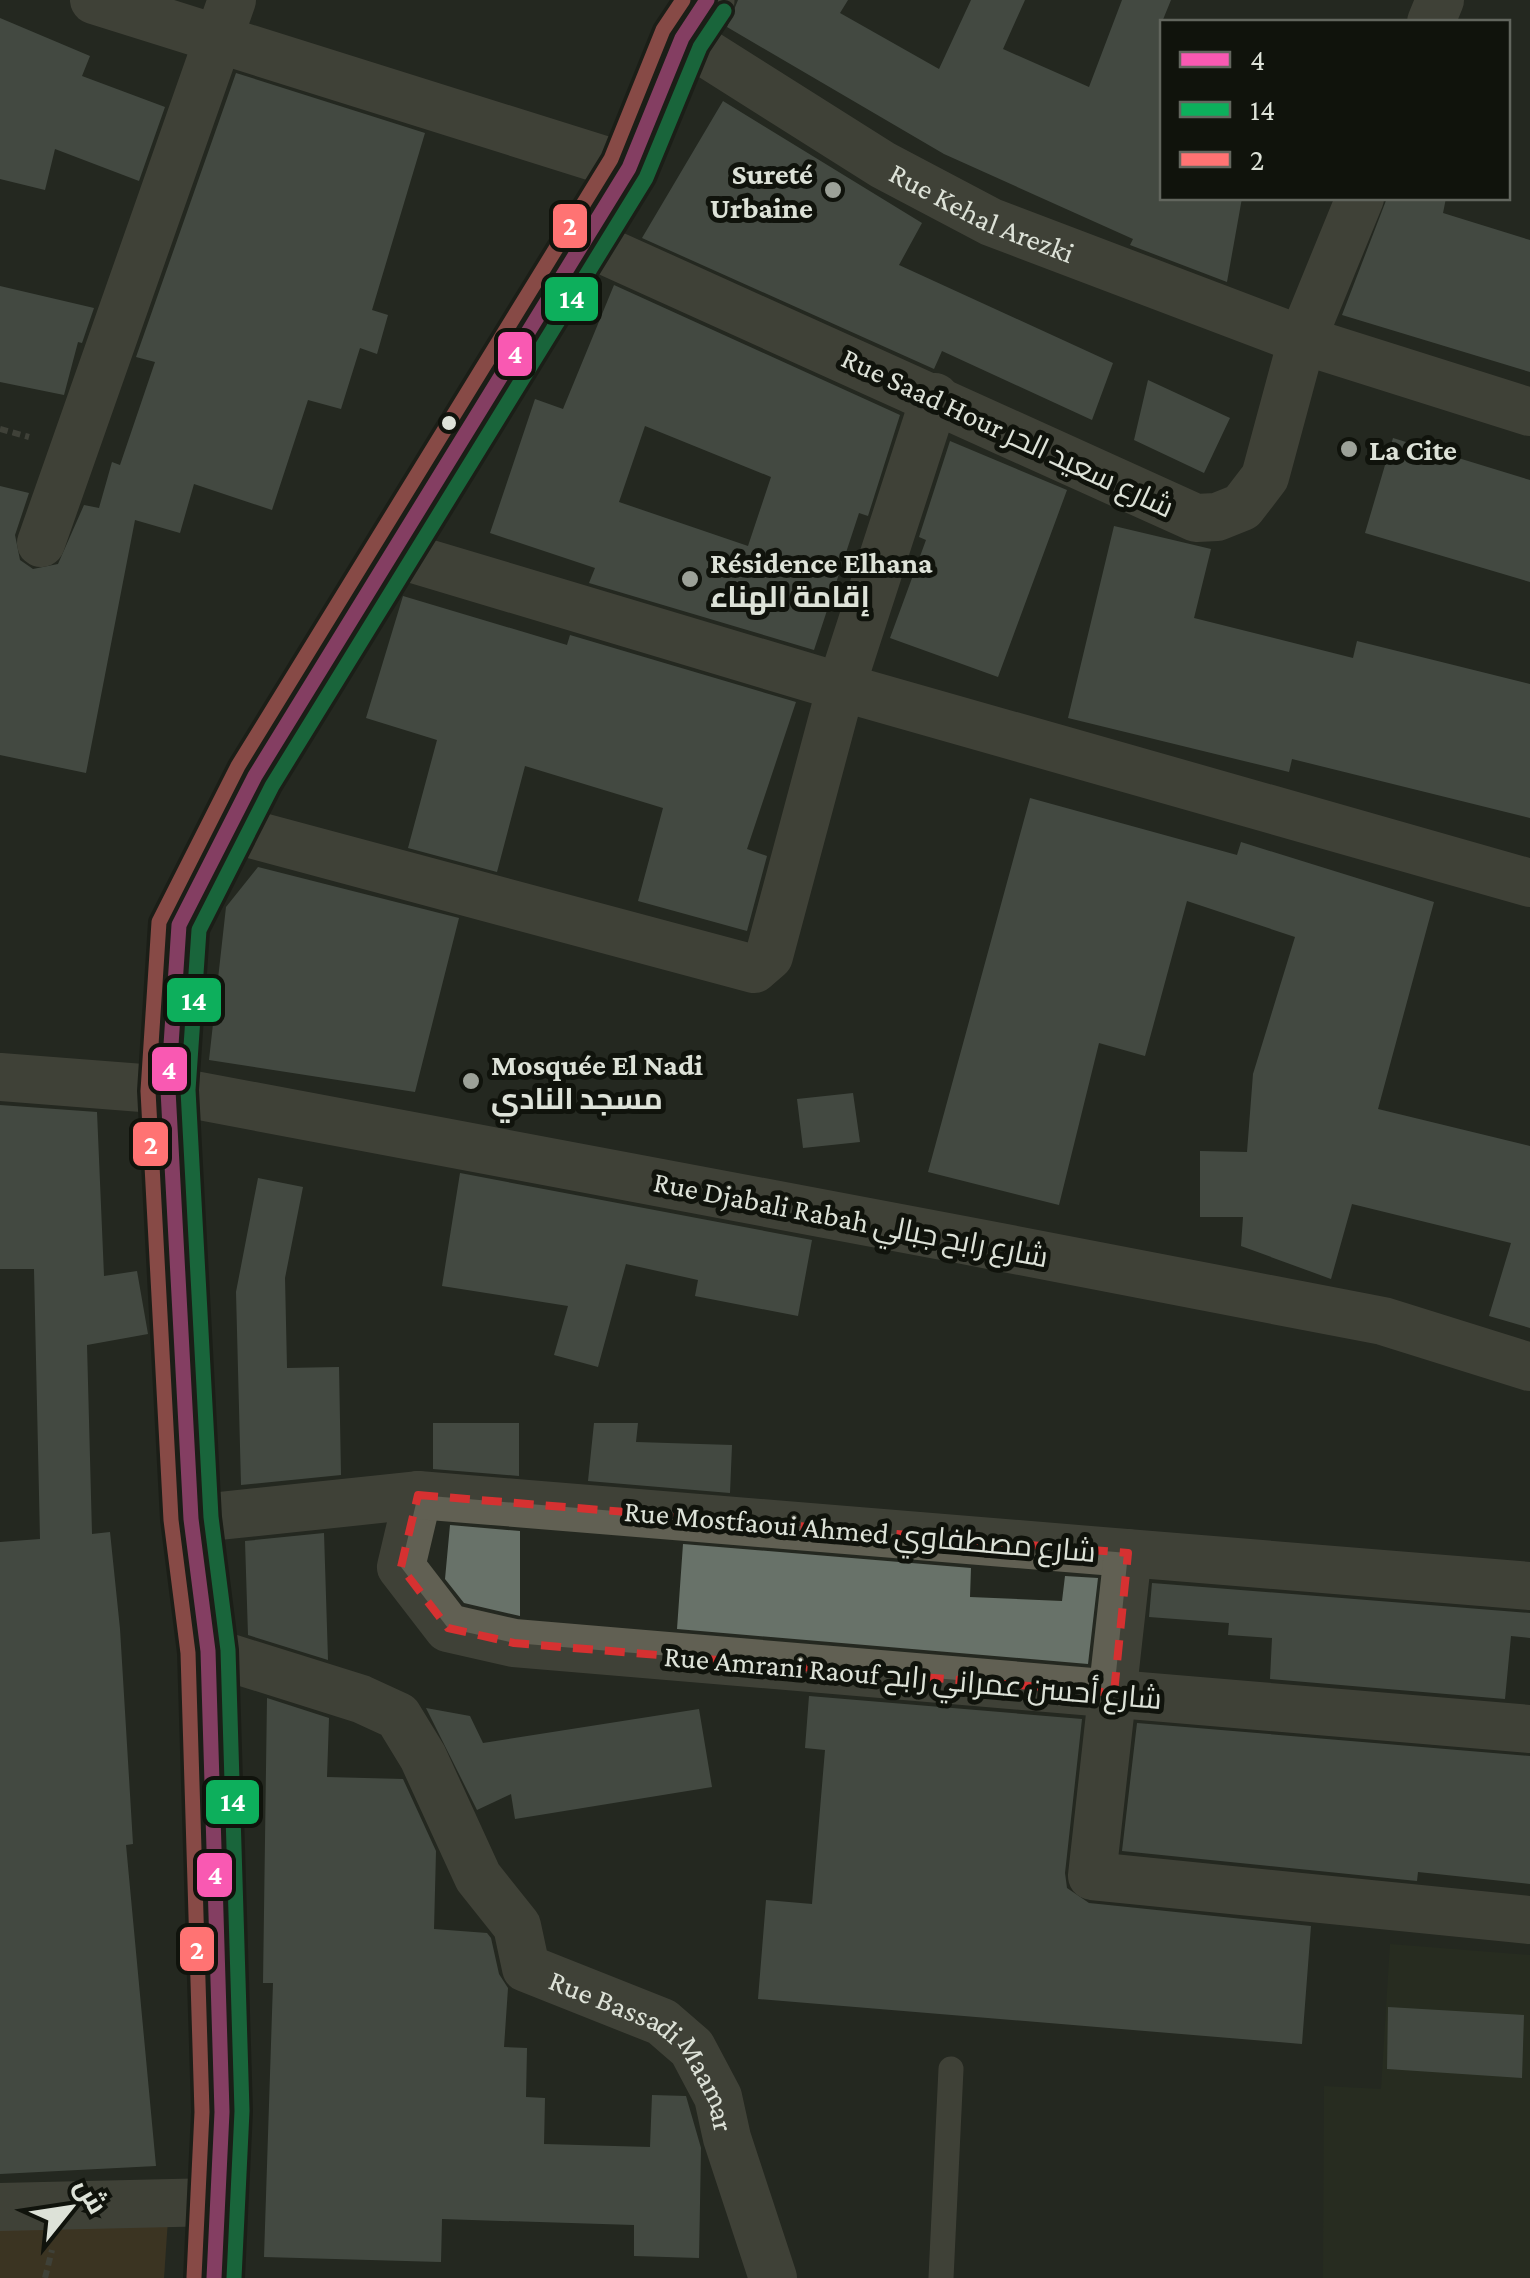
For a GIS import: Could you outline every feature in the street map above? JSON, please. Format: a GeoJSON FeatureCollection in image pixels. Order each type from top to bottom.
{"type":"FeatureCollection","features":[{"type":"Feature","properties":{"kind":"main road"},"geometry":{"type":"LineString","coordinates":[[214,2278],[222,2112],[208,1650],[191,1519],[168,1090],[179,925],[254,776],[581,240],[629,168],[695,19]]}},
{"type":"Feature","properties":{"kind":"street"},"geometry":{"type":"LineString","coordinates":[[94,0],[226,18],[629,168]]}},
{"type":"Feature","properties":{"kind":"street"},"geometry":{"type":"LineString","coordinates":[[41,543],[226,18]]}},
{"type":"Feature","properties":{"kind":"street","name":"Rue Kehal Arezki"},"geometry":{"type":"LineString","coordinates":[[695,19],[883,165],[991,222],[1302,340],[1530,412]]}},
{"type":"Feature","properties":{"kind":"street","name":"Rue Saad Hour شارع سعيد الحر"},"geometry":{"type":"LineString","coordinates":[[581,240],[935,396],[1196,518],[1217,517],[1242,507],[1265,477],[1302,340],[1359,200]]}},
{"type":"Feature","properties":{"kind":"street"},"geometry":{"type":"LineString","coordinates":[[228,828],[754,969],[769,956],[841,688],[935,396]]}},
{"type":"Feature","properties":{"kind":"street"},"geometry":{"type":"LineString","coordinates":[[390,552],[841,688],[1530,883]]}},
{"type":"Feature","properties":{"kind":"street","name":"Rue Djabali Rabah شارع رابح جبالي"},"geometry":{"type":"LineString","coordinates":[[0,1077],[168,1090],[1364,1318],[1530,1367]]}},
{"type":"Feature","properties":{"kind":"street","name":"Rue Mostfaoui Ahmed شارع مصطفاوي"},"geometry":{"type":"LineString","coordinates":[[191,1519],[418,1495],[1530,1586]]}},
{"type":"Feature","properties":{"kind":"street","name":"Rue Amrani Raouf شارع أحسن عمراني رابح"},"geometry":{"type":"LineString","coordinates":[[418,1495],[402,1567],[448,1628],[514,1643],[1530,1730]]}},
{"type":"Feature","properties":{"kind":"street"},"geometry":{"type":"LineString","coordinates":[[1128,1553],[1092,1876],[1530,1920]]}},
{"type":"Feature","properties":{"kind":"street","name":"Rue Bassadi Maamar"},"geometry":{"type":"LineString","coordinates":[[208,1650],[361,1699],[398,1716],[423,1757],[478,1877],[517,1926],[526,1968],[662,2022],[692,2048],[718,2097],[726,2138],[773,2278]]}},
{"type":"Feature","properties":{"kind":"street"},"geometry":{"type":"LineString","coordinates":[[0,2207],[216,2202]]}},
{"type":"Feature","properties":{"kind":"lane"},"geometry":{"type":"LineString","coordinates":[[941,2278],[951,2069]]}},
{"type":"Feature","properties":{"kind":"highlighted area"},"geometry":{"type":"Polygon","coordinates":[[[418,1495],[1128,1553],[1114,1693],[514,1643],[448,1628],[401,1567],[418,1495]]]}},
{"type":"Feature","properties":{"kind":"shaded area"},"geometry":{"type":"Polygon","coordinates":[[[1390,1944],[1530,1955],[1530,2278],[1323,2278],[1324,2086],[1381,2089],[1390,1944]]]}},
{"type":"Feature","properties":{"kind":"shaded area"},"geometry":{"type":"Polygon","coordinates":[[[168,2219],[164,2278],[0,2278],[0,2226],[168,2219]]]}},
{"type":"Feature","properties":{"kind":"building"},"geometry":{"type":"Polygon","coordinates":[[[738,0],[848,0],[840,13],[939,69],[971,0],[1025,0],[1003,49],[1089,87],[1122,0],[1171,0],[1160,20],[1160,200],[1242,200],[1227,282],[1130,245],[1133,239],[944,154],[727,27],[738,0]]]}},
{"type":"Feature","properties":{"kind":"building"},"geometry":{"type":"Polygon","coordinates":[[[0,18],[90,56],[82,76],[165,107],[139,181],[55,149],[45,190],[0,179],[0,18]]]}},
{"type":"Feature","properties":{"kind":"building"},"geometry":{"type":"Polygon","coordinates":[[[236,73],[425,133],[372,310],[388,315],[377,354],[360,348],[341,409],[308,400],[272,510],[194,484],[180,533],[135,520],[86,773],[0,755],[0,486],[29,493],[15,535],[20,560],[33,569],[58,564],[84,505],[99,508],[112,462],[120,465],[155,362],[136,357],[236,73]]]}},
{"type":"Feature","properties":{"kind":"building"},"geometry":{"type":"Polygon","coordinates":[[[723,101],[922,223],[899,265],[1113,363],[1092,420],[942,351],[934,369],[642,238],[723,101]]]}},
{"type":"Feature","properties":{"kind":"building"},"geometry":{"type":"Polygon","coordinates":[[[1386,200],[1446,200],[1443,213],[1530,240],[1530,372],[1342,315],[1386,200]]]}},
{"type":"Feature","properties":{"kind":"building"},"geometry":{"type":"Polygon","coordinates":[[[614,285],[900,415],[868,516],[859,513],[814,650],[589,583],[595,568],[490,533],[535,399],[563,409],[614,285]],[[645,426],[619,502],[748,546],[771,477],[645,426]]]}},
{"type":"Feature","properties":{"kind":"building"},"geometry":{"type":"Polygon","coordinates":[[[0,286],[94,308],[82,343],[78,342],[64,395],[0,382],[0,286]]]}},
{"type":"Feature","properties":{"kind":"building"},"geometry":{"type":"Polygon","coordinates":[[[1148,380],[1230,418],[1204,473],[1134,440],[1148,380]]]}},
{"type":"Feature","properties":{"kind":"building"},"geometry":{"type":"Polygon","coordinates":[[[1393,438],[1530,480],[1530,582],[1365,533],[1393,438]]]}},
{"type":"Feature","properties":{"kind":"building"},"geometry":{"type":"Polygon","coordinates":[[[950,441],[1067,490],[998,677],[890,638],[926,540],[919,537],[950,441]]]}},
{"type":"Feature","properties":{"kind":"building"},"geometry":{"type":"Polygon","coordinates":[[[1114,526],[1211,549],[1194,618],[1353,658],[1357,641],[1530,684],[1530,818],[1292,759],[1289,772],[1068,718],[1114,526]]]}},
{"type":"Feature","properties":{"kind":"building"},"geometry":{"type":"Polygon","coordinates":[[[403,596],[567,645],[570,635],[796,702],[747,849],[767,856],[747,931],[638,901],[663,808],[525,766],[497,872],[408,848],[437,740],[366,718],[403,596]]]}},
{"type":"Feature","properties":{"kind":"building"},"geometry":{"type":"Polygon","coordinates":[[[1030,798],[1237,855],[1241,842],[1434,902],[1378,1109],[1530,1146],[1530,1328],[1489,1316],[1511,1243],[1352,1204],[1331,1279],[1241,1246],[1243,1217],[1200,1217],[1200,1151],[1247,1152],[1253,1074],[1295,937],[1187,901],[1145,1056],[1099,1043],[1059,1205],[928,1172],[1030,798]]]}},
{"type":"Feature","properties":{"kind":"building"},"geometry":{"type":"Polygon","coordinates":[[[258,867],[459,918],[415,1092],[209,1060],[226,907],[258,867]]]}},
{"type":"Feature","properties":{"kind":"building"},"geometry":{"type":"Polygon","coordinates":[[[853,1093],[860,1142],[803,1148],[797,1099],[853,1093]]]}},
{"type":"Feature","properties":{"kind":"building"},"geometry":{"type":"Polygon","coordinates":[[[0,1105],[97,1112],[104,1276],[137,1271],[148,1334],[87,1345],[92,1534],[110,1532],[120,1629],[133,1844],[126,1845],[156,2166],[0,2174],[0,1542],[40,1539],[34,1269],[0,1269],[0,1105]]]}},
{"type":"Feature","properties":{"kind":"building"},"geometry":{"type":"Polygon","coordinates":[[[460,1173],[812,1240],[798,1316],[695,1296],[698,1280],[626,1264],[598,1367],[554,1355],[568,1306],[442,1286],[460,1173]]]}},
{"type":"Feature","properties":{"kind":"building"},"geometry":{"type":"Polygon","coordinates":[[[258,1178],[303,1187],[285,1278],[287,1368],[339,1367],[341,1475],[241,1485],[236,1292],[258,1178]]]}},
{"type":"Feature","properties":{"kind":"building"},"geometry":{"type":"Polygon","coordinates":[[[433,1423],[519,1423],[519,1476],[433,1469],[433,1423]]]}},
{"type":"Feature","properties":{"kind":"building"},"geometry":{"type":"Polygon","coordinates":[[[594,1423],[638,1423],[636,1442],[732,1445],[730,1493],[588,1481],[594,1423]]]}},
{"type":"Feature","properties":{"kind":"building"},"geometry":{"type":"Polygon","coordinates":[[[450,1525],[520,1531],[520,1616],[464,1603],[445,1579],[450,1525]]]}},
{"type":"Feature","properties":{"kind":"building"},"geometry":{"type":"Polygon","coordinates":[[[324,1533],[328,1660],[248,1635],[245,1541],[324,1533]]]}},
{"type":"Feature","properties":{"kind":"building"},"geometry":{"type":"Polygon","coordinates":[[[683,1544],[971,1568],[970,1597],[1062,1601],[1065,1576],[1098,1578],[1088,1664],[677,1629],[683,1544]]]}},
{"type":"Feature","properties":{"kind":"building"},"geometry":{"type":"Polygon","coordinates":[[[1152,1583],[1530,1613],[1530,1638],[1511,1636],[1505,1699],[1270,1679],[1272,1638],[1228,1635],[1229,1623],[1149,1617],[1152,1583]]]}},
{"type":"Feature","properties":{"kind":"building"},"geometry":{"type":"Polygon","coordinates":[[[809,1696],[1082,1719],[1065,1873],[1067,1888],[1089,1903],[1311,1926],[1302,2044],[758,1999],[766,1900],[812,1904],[825,1750],[805,1748],[809,1696]]]}},
{"type":"Feature","properties":{"kind":"building"},"geometry":{"type":"Polygon","coordinates":[[[267,1698],[329,1718],[327,1777],[403,1779],[436,1851],[434,1929],[487,1933],[491,1938],[499,1974],[508,1988],[504,2047],[527,2048],[526,2097],[545,2098],[544,2144],[650,2147],[652,2095],[686,2096],[701,2148],[699,2258],[634,2256],[634,2225],[442,2219],[441,2262],[264,2257],[273,1983],[263,1983],[267,1698]]]}},
{"type":"Feature","properties":{"kind":"building"},"geometry":{"type":"Polygon","coordinates":[[[426,1708],[470,1716],[483,1743],[699,1709],[712,1787],[515,1819],[511,1794],[477,1810],[426,1708]]]}},
{"type":"Feature","properties":{"kind":"building"},"geometry":{"type":"Polygon","coordinates":[[[1137,1723],[1530,1756],[1530,1884],[1418,1872],[1417,1881],[1122,1851],[1137,1723]]]}},
{"type":"Feature","properties":{"kind":"building"},"geometry":{"type":"Polygon","coordinates":[[[1388,2007],[1524,2015],[1522,2078],[1387,2069],[1388,2007]]]}},
{"type":"Feature","properties":{"kind":"transit line","name":"2"},"geometry":{"type":"LineString","coordinates":[[194,2277],[202,2112],[188,1653],[171,1520],[148,1091],[159,922],[238,766],[611,159],[663,30],[683,0]]}},
{"type":"Feature","properties":{"kind":"transit line","name":"4"},"geometry":{"type":"LineString","coordinates":[[214,2278],[222,2112],[208,1651],[191,1519],[168,1090],[179,925],[255,776],[629,168],[682,38],[707,0]]}},
{"type":"Feature","properties":{"kind":"transit line","name":"14"},"geometry":{"type":"LineString","coordinates":[[234,2278],[242,2111],[228,1650],[211,1517],[188,1090],[199,930],[272,786],[646,178],[700,47],[724,11]]}},
{"type":"Feature","properties":{"kind":"place","name":"Sureté Urbaine"},"geometry":{"type":"Point","coordinates":[833,190]}},
{"type":"Feature","properties":{"kind":"place","name":"La Cite"},"geometry":{"type":"Point","coordinates":[1349,449]}},
{"type":"Feature","properties":{"kind":"place","name":"Résidence Elhana إقامة الهناء"},"geometry":{"type":"Point","coordinates":[690,579]}},
{"type":"Feature","properties":{"kind":"place","name":"Mosquée El Nadi مسجد النادي"},"geometry":{"type":"Point","coordinates":[471,1081]}}]}
